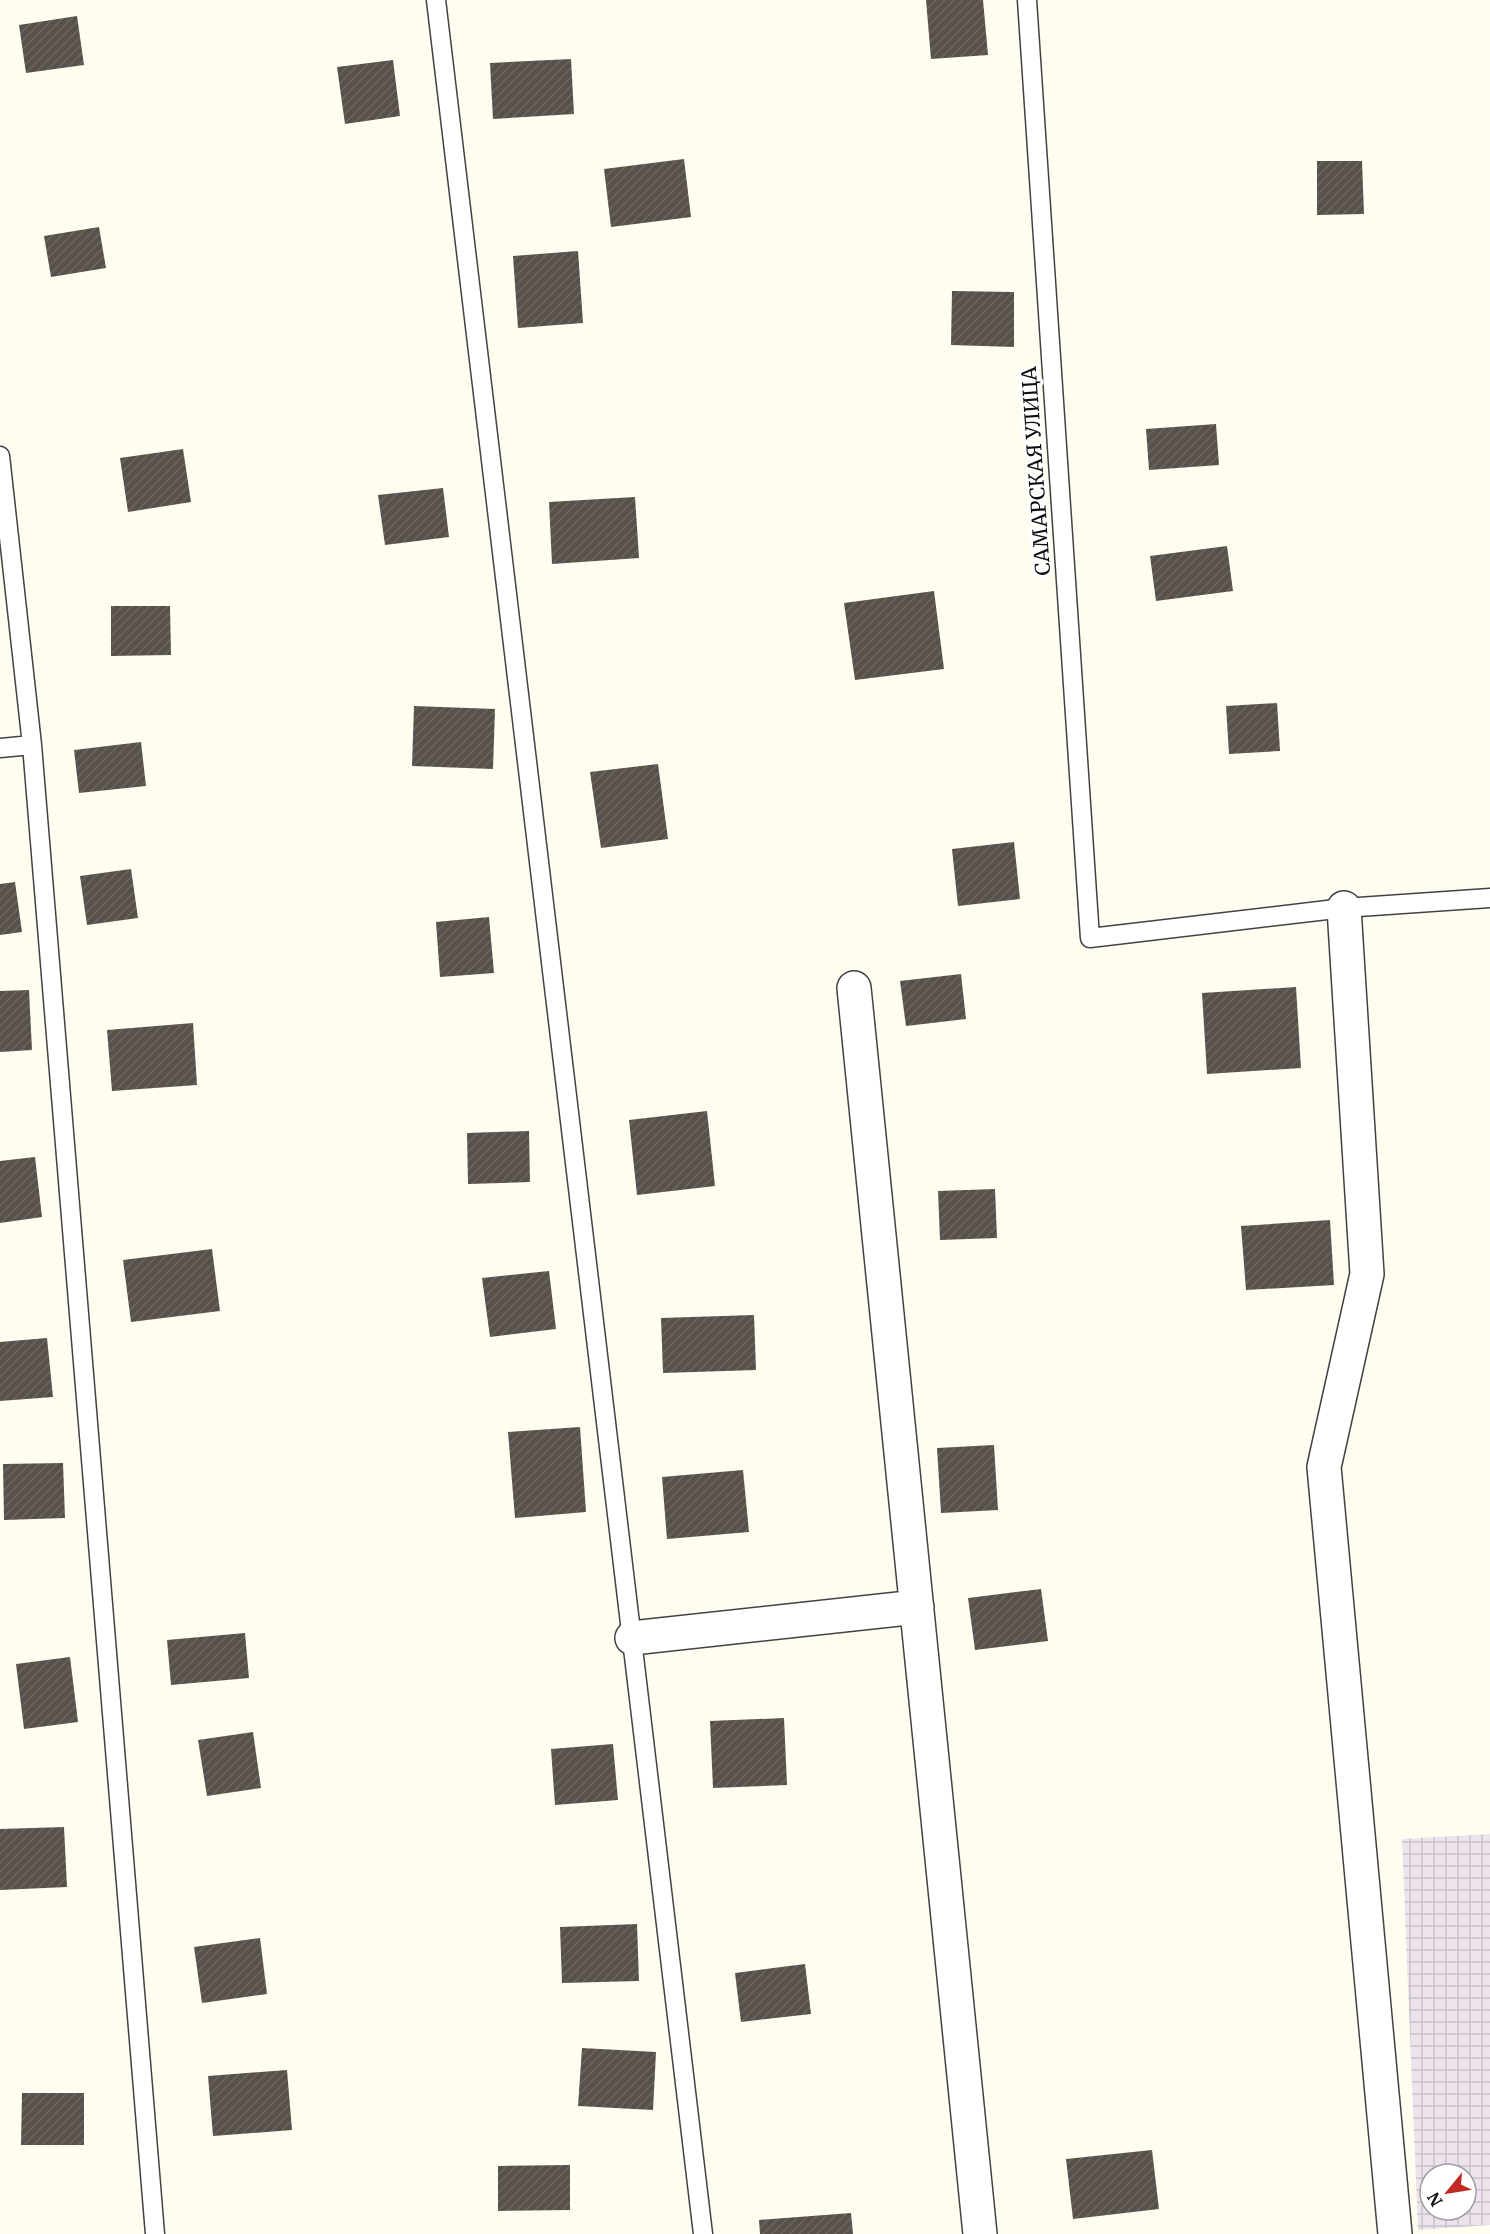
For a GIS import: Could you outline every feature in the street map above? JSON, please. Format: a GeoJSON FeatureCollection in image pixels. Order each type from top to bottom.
{"type":"FeatureCollection","features":[{"type":"Feature","properties":{"kind":"street"},"geometry":{"type":"LineString","coordinates":[[1344,908],[1367,1274],[1324,1467],[1395,2234]]}},
{"type":"Feature","properties":{"kind":"street"},"geometry":{"type":"LineString","coordinates":[[854,988],[980,2234]]}},
{"type":"Feature","properties":{"kind":"street"},"geometry":{"type":"LineString","coordinates":[[632,1638],[917,1606]]}},
{"type":"Feature","properties":{"kind":"lane"},"geometry":{"type":"LineString","coordinates":[[436,0],[703,2234]]}},
{"type":"Feature","properties":{"kind":"lane","name":"САМАРСКАЯ УЛИЦА"},"geometry":{"type":"LineString","coordinates":[[1027,0],[1090,938],[1344,908]]}},
{"type":"Feature","properties":{"kind":"lane"},"geometry":{"type":"LineString","coordinates":[[0,456],[32,745],[155,2234]]}},
{"type":"Feature","properties":{"kind":"lane"},"geometry":{"type":"LineString","coordinates":[[0,748],[32,745]]}},
{"type":"Feature","properties":{"kind":"lane"},"geometry":{"type":"LineString","coordinates":[[1344,908],[1490,898]]}},
{"type":"Feature","properties":{"kind":"shaded area"},"geometry":{"type":"Polygon","coordinates":[[[1490,1834],[1490,2225],[1418,2230],[1402,1839],[1490,1834]]]}},
{"type":"Feature","properties":{"kind":"building"},"geometry":{"type":"Polygon","coordinates":[[[926,0],[983,0],[988,55],[931,59],[926,0]]]}},
{"type":"Feature","properties":{"kind":"building"},"geometry":{"type":"Polygon","coordinates":[[[77,16],[84,65],[26,73],[19,25],[77,16]]]}},
{"type":"Feature","properties":{"kind":"building"},"geometry":{"type":"Polygon","coordinates":[[[571,59],[574,114],[493,119],[490,63],[571,59]]]}},
{"type":"Feature","properties":{"kind":"building"},"geometry":{"type":"Polygon","coordinates":[[[393,60],[400,116],[345,124],[337,67],[393,60]]]}},
{"type":"Feature","properties":{"kind":"building"},"geometry":{"type":"Polygon","coordinates":[[[684,159],[691,217],[611,227],[604,169],[684,159]]]}},
{"type":"Feature","properties":{"kind":"building"},"geometry":{"type":"Polygon","coordinates":[[[1317,161],[1362,161],[1364,214],[1317,215],[1317,161]]]}},
{"type":"Feature","properties":{"kind":"building"},"geometry":{"type":"Polygon","coordinates":[[[99,227],[106,268],[51,277],[44,236],[99,227]]]}},
{"type":"Feature","properties":{"kind":"building"},"geometry":{"type":"Polygon","coordinates":[[[578,251],[583,323],[518,328],[513,256],[578,251]]]}},
{"type":"Feature","properties":{"kind":"building"},"geometry":{"type":"Polygon","coordinates":[[[952,291],[1014,292],[1014,347],[951,345],[952,291]]]}},
{"type":"Feature","properties":{"kind":"building"},"geometry":{"type":"Polygon","coordinates":[[[1216,424],[1219,465],[1149,470],[1146,429],[1216,424]]]}},
{"type":"Feature","properties":{"kind":"building"},"geometry":{"type":"Polygon","coordinates":[[[183,449],[191,502],[128,512],[120,458],[183,449]]]}},
{"type":"Feature","properties":{"kind":"building"},"geometry":{"type":"Polygon","coordinates":[[[443,488],[449,537],[385,545],[378,495],[443,488]]]}},
{"type":"Feature","properties":{"kind":"building"},"geometry":{"type":"Polygon","coordinates":[[[635,497],[639,558],[552,564],[549,502],[635,497]]]}},
{"type":"Feature","properties":{"kind":"building"},"geometry":{"type":"Polygon","coordinates":[[[1227,546],[1233,591],[1156,601],[1150,556],[1227,546]]]}},
{"type":"Feature","properties":{"kind":"building"},"geometry":{"type":"Polygon","coordinates":[[[934,591],[944,669],[855,680],[844,603],[934,591]]]}},
{"type":"Feature","properties":{"kind":"building"},"geometry":{"type":"Polygon","coordinates":[[[111,606],[170,606],[171,655],[111,656],[111,606]]]}},
{"type":"Feature","properties":{"kind":"building"},"geometry":{"type":"Polygon","coordinates":[[[1277,703],[1280,751],[1229,754],[1226,706],[1277,703]]]}},
{"type":"Feature","properties":{"kind":"building"},"geometry":{"type":"Polygon","coordinates":[[[414,706],[495,709],[493,769],[412,766],[414,706]]]}},
{"type":"Feature","properties":{"kind":"building"},"geometry":{"type":"Polygon","coordinates":[[[141,742],[146,786],[79,793],[74,750],[141,742]]]}},
{"type":"Feature","properties":{"kind":"building"},"geometry":{"type":"Polygon","coordinates":[[[658,764],[668,839],[601,848],[590,772],[658,764]]]}},
{"type":"Feature","properties":{"kind":"building"},"geometry":{"type":"Polygon","coordinates":[[[1014,842],[1020,899],[958,906],[952,849],[1014,842]]]}},
{"type":"Feature","properties":{"kind":"building"},"geometry":{"type":"Polygon","coordinates":[[[131,869],[138,918],[87,925],[80,876],[131,869]]]}},
{"type":"Feature","properties":{"kind":"building"},"geometry":{"type":"Polygon","coordinates":[[[15,882],[22,932],[0,935],[0,884],[15,882]]]}},
{"type":"Feature","properties":{"kind":"building"},"geometry":{"type":"Polygon","coordinates":[[[489,917],[494,973],[440,977],[436,922],[489,917]]]}},
{"type":"Feature","properties":{"kind":"building"},"geometry":{"type":"Polygon","coordinates":[[[961,974],[966,1019],[906,1026],[900,981],[961,974]]]}},
{"type":"Feature","properties":{"kind":"building"},"geometry":{"type":"Polygon","coordinates":[[[1296,987],[1301,1068],[1207,1074],[1202,993],[1296,987]]]}},
{"type":"Feature","properties":{"kind":"building"},"geometry":{"type":"Polygon","coordinates":[[[29,990],[32,1050],[0,1052],[0,991],[29,990]]]}},
{"type":"Feature","properties":{"kind":"building"},"geometry":{"type":"Polygon","coordinates":[[[193,1023],[197,1085],[112,1091],[107,1030],[193,1023]]]}},
{"type":"Feature","properties":{"kind":"building"},"geometry":{"type":"Polygon","coordinates":[[[707,1111],[715,1186],[637,1195],[629,1120],[707,1111]]]}},
{"type":"Feature","properties":{"kind":"building"},"geometry":{"type":"Polygon","coordinates":[[[529,1131],[530,1182],[468,1184],[467,1133],[529,1131]]]}},
{"type":"Feature","properties":{"kind":"building"},"geometry":{"type":"Polygon","coordinates":[[[35,1157],[42,1217],[0,1223],[0,1161],[35,1157]]]}},
{"type":"Feature","properties":{"kind":"building"},"geometry":{"type":"Polygon","coordinates":[[[995,1189],[997,1238],[940,1240],[938,1191],[995,1189]]]}},
{"type":"Feature","properties":{"kind":"building"},"geometry":{"type":"Polygon","coordinates":[[[1330,1220],[1334,1285],[1246,1290],[1241,1226],[1330,1220]]]}},
{"type":"Feature","properties":{"kind":"building"},"geometry":{"type":"Polygon","coordinates":[[[212,1249],[220,1311],[131,1322],[123,1260],[212,1249]]]}},
{"type":"Feature","properties":{"kind":"building"},"geometry":{"type":"Polygon","coordinates":[[[549,1271],[556,1329],[490,1337],[482,1278],[549,1271]]]}},
{"type":"Feature","properties":{"kind":"building"},"geometry":{"type":"Polygon","coordinates":[[[754,1315],[756,1370],[663,1373],[661,1318],[754,1315]]]}},
{"type":"Feature","properties":{"kind":"building"},"geometry":{"type":"Polygon","coordinates":[[[47,1338],[53,1397],[0,1401],[0,1342],[47,1338]]]}},
{"type":"Feature","properties":{"kind":"building"},"geometry":{"type":"Polygon","coordinates":[[[580,1427],[586,1512],[515,1518],[508,1432],[580,1427]]]}},
{"type":"Feature","properties":{"kind":"building"},"geometry":{"type":"Polygon","coordinates":[[[994,1445],[998,1510],[941,1513],[937,1448],[994,1445]]]}},
{"type":"Feature","properties":{"kind":"building"},"geometry":{"type":"Polygon","coordinates":[[[63,1463],[65,1518],[4,1520],[3,1464],[63,1463]]]}},
{"type":"Feature","properties":{"kind":"building"},"geometry":{"type":"Polygon","coordinates":[[[743,1470],[749,1532],[667,1539],[662,1477],[743,1470]]]}},
{"type":"Feature","properties":{"kind":"building"},"geometry":{"type":"Polygon","coordinates":[[[1041,1589],[1048,1641],[975,1650],[968,1598],[1041,1589]]]}},
{"type":"Feature","properties":{"kind":"building"},"geometry":{"type":"Polygon","coordinates":[[[245,1633],[249,1678],[171,1685],[167,1640],[245,1633]]]}},
{"type":"Feature","properties":{"kind":"building"},"geometry":{"type":"Polygon","coordinates":[[[70,1657],[78,1722],[24,1729],[16,1664],[70,1657]]]}},
{"type":"Feature","properties":{"kind":"building"},"geometry":{"type":"Polygon","coordinates":[[[784,1718],[787,1785],[713,1788],[710,1721],[784,1718]]]}},
{"type":"Feature","properties":{"kind":"building"},"geometry":{"type":"Polygon","coordinates":[[[253,1732],[261,1788],[207,1796],[198,1740],[253,1732]]]}},
{"type":"Feature","properties":{"kind":"building"},"geometry":{"type":"Polygon","coordinates":[[[613,1744],[618,1800],[555,1805],[551,1749],[613,1744]]]}},
{"type":"Feature","properties":{"kind":"building"},"geometry":{"type":"Polygon","coordinates":[[[64,1827],[67,1887],[0,1890],[0,1829],[64,1827]]]}},
{"type":"Feature","properties":{"kind":"building"},"geometry":{"type":"Polygon","coordinates":[[[637,1924],[639,1981],[562,1983],[560,1927],[637,1924]]]}},
{"type":"Feature","properties":{"kind":"building"},"geometry":{"type":"Polygon","coordinates":[[[260,1938],[267,1994],[202,2003],[194,1947],[260,1938]]]}},
{"type":"Feature","properties":{"kind":"building"},"geometry":{"type":"Polygon","coordinates":[[[805,1964],[811,2014],[741,2022],[735,1973],[805,1964]]]}},
{"type":"Feature","properties":{"kind":"building"},"geometry":{"type":"Polygon","coordinates":[[[582,2048],[656,2052],[653,2110],[578,2106],[582,2048]]]}},
{"type":"Feature","properties":{"kind":"building"},"geometry":{"type":"Polygon","coordinates":[[[287,2070],[292,2130],[213,2136],[208,2076],[287,2070]]]}},
{"type":"Feature","properties":{"kind":"building"},"geometry":{"type":"Polygon","coordinates":[[[22,2093],[84,2093],[84,2145],[21,2145],[22,2093]]]}},
{"type":"Feature","properties":{"kind":"building"},"geometry":{"type":"Polygon","coordinates":[[[1152,2150],[1159,2209],[1073,2219],[1066,2159],[1152,2150]]]}},
{"type":"Feature","properties":{"kind":"building"},"geometry":{"type":"Polygon","coordinates":[[[570,2165],[570,2210],[498,2211],[498,2166],[570,2165]]]}},
{"type":"Feature","properties":{"kind":"building"},"geometry":{"type":"Polygon","coordinates":[[[851,2213],[853,2234],[760,2234],[759,2220],[851,2213]]]}}]}
